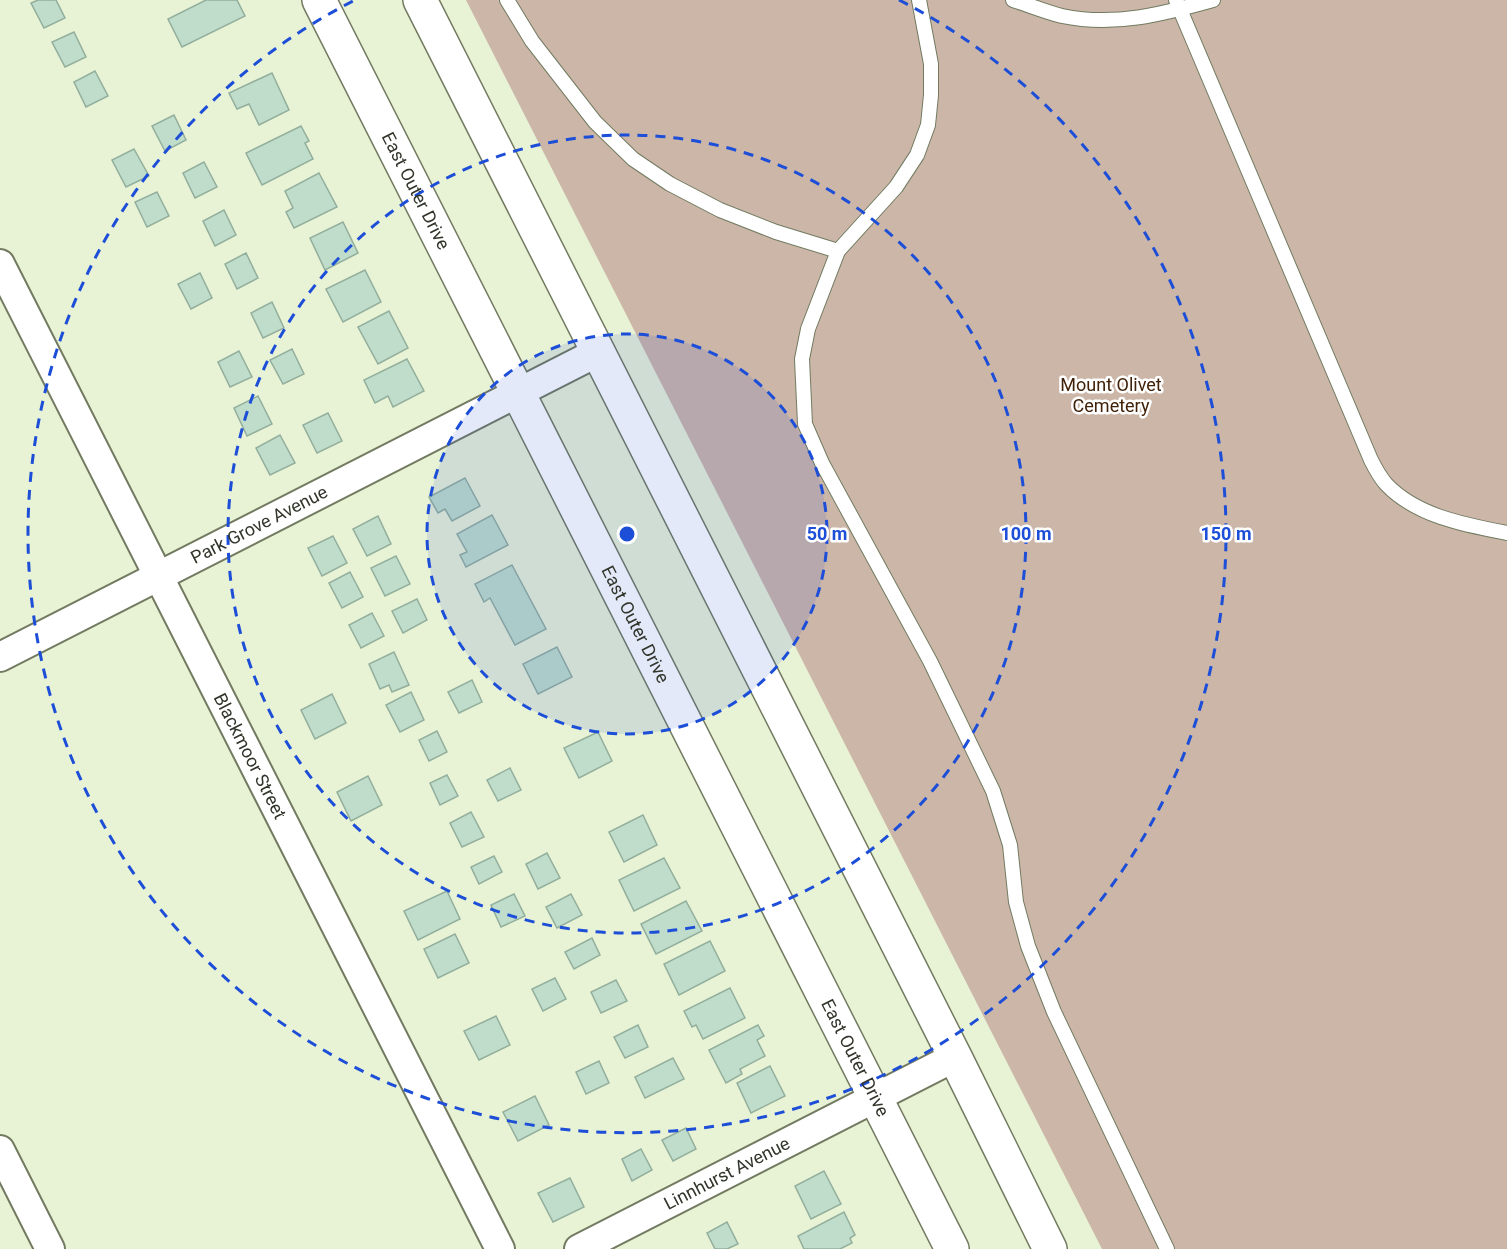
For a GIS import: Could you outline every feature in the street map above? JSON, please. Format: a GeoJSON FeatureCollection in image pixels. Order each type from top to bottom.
{"type":"FeatureCollection","features":[{"type":"Feature","properties":{"kind":"main road","name":"East Outer Drive"},"geometry":{"type":"LineString","coordinates":[[319,0],[952,1249]]}},
{"type":"Feature","properties":{"kind":"main road"},"geometry":{"type":"LineString","coordinates":[[420,0],[1050,1249]]}},
{"type":"Feature","properties":{"kind":"street","name":"Blackmoor Street"},"geometry":{"type":"LineString","coordinates":[[0,264],[500,1249]]}},
{"type":"Feature","properties":{"kind":"street","name":"Park Grove Avenue"},"geometry":{"type":"LineString","coordinates":[[0,657],[598,352]]}},
{"type":"Feature","properties":{"kind":"street","name":"Linnhurst Avenue"},"geometry":{"type":"LineString","coordinates":[[579,1249],[955,1057]]}},
{"type":"Feature","properties":{"kind":"street"},"geometry":{"type":"LineString","coordinates":[[0,1150],[50,1249]]}},
{"type":"Feature","properties":{"kind":"lane"},"geometry":{"type":"LineString","coordinates":[[507,0],[532,41],[567,86],[596,122],[633,159],[670,184],[720,210],[776,232],[838,251]]}},
{"type":"Feature","properties":{"kind":"lane"},"geometry":{"type":"LineString","coordinates":[[919,0],[931,64],[928,125],[917,155],[896,187],[838,251],[808,329],[802,359],[805,424],[822,463],[930,661],[993,791],[1010,845],[1016,902],[1028,946],[1054,1012],[1167,1249]]}},
{"type":"Feature","properties":{"kind":"lane"},"geometry":{"type":"LineString","coordinates":[[1013,0],[1061,16],[1090,20],[1137,19],[1178,5],[1213,0]]}},
{"type":"Feature","properties":{"kind":"lane"},"geometry":{"type":"LineString","coordinates":[[1178,5],[1371,460],[1385,483],[1402,498],[1436,516],[1507,533]]}},
{"type":"Feature","properties":{"kind":"green space","name":"Mount Olivet Cemetery"},"geometry":{"type":"Polygon","coordinates":[[[466,0],[1507,0],[1507,1249],[1102,1249],[466,0]]]}},
{"type":"Feature","properties":{"kind":"building"},"geometry":{"type":"Polygon","coordinates":[[[38,0],[56,0],[65,18],[44,28],[31,3],[38,0]]]}},
{"type":"Feature","properties":{"kind":"building"},"geometry":{"type":"Polygon","coordinates":[[[206,0],[237,0],[245,16],[182,47],[168,19],[206,0]]]}},
{"type":"Feature","properties":{"kind":"building"},"geometry":{"type":"Polygon","coordinates":[[[74,32],[86,57],[65,67],[52,42],[74,32]]]}},
{"type":"Feature","properties":{"kind":"building"},"geometry":{"type":"Polygon","coordinates":[[[95,71],[108,96],[86,107],[74,82],[95,71]]]}},
{"type":"Feature","properties":{"kind":"building"},"geometry":{"type":"Polygon","coordinates":[[[272,73],[289,110],[259,125],[249,104],[237,109],[229,93],[272,73]]]}},
{"type":"Feature","properties":{"kind":"building"},"geometry":{"type":"Polygon","coordinates":[[[174,115],[186,140],[165,151],[152,126],[174,115]]]}},
{"type":"Feature","properties":{"kind":"building"},"geometry":{"type":"Polygon","coordinates":[[[301,126],[309,141],[305,143],[313,159],[262,185],[246,153],[301,126]]]}},
{"type":"Feature","properties":{"kind":"building"},"geometry":{"type":"Polygon","coordinates":[[[134,149],[149,176],[126,187],[112,160],[134,149]]]}},
{"type":"Feature","properties":{"kind":"building"},"geometry":{"type":"Polygon","coordinates":[[[204,162],[217,187],[195,198],[183,173],[204,162]]]}},
{"type":"Feature","properties":{"kind":"building"},"geometry":{"type":"Polygon","coordinates":[[[319,173],[337,207],[294,228],[286,212],[293,208],[285,191],[319,173]]]}},
{"type":"Feature","properties":{"kind":"building"},"geometry":{"type":"Polygon","coordinates":[[[157,192],[169,216],[147,227],[135,202],[157,192]]]}},
{"type":"Feature","properties":{"kind":"building"},"geometry":{"type":"Polygon","coordinates":[[[224,210],[236,235],[215,246],[203,221],[224,210]]]}},
{"type":"Feature","properties":{"kind":"building"},"geometry":{"type":"Polygon","coordinates":[[[343,222],[358,253],[325,270],[310,238],[343,222]]]}},
{"type":"Feature","properties":{"kind":"building"},"geometry":{"type":"Polygon","coordinates":[[[246,253],[258,278],[237,289],[225,264],[246,253]]]}},
{"type":"Feature","properties":{"kind":"building"},"geometry":{"type":"Polygon","coordinates":[[[365,270],[381,302],[343,322],[326,289],[365,270]]]}},
{"type":"Feature","properties":{"kind":"building"},"geometry":{"type":"Polygon","coordinates":[[[200,273],[212,298],[191,309],[178,284],[200,273]]]}},
{"type":"Feature","properties":{"kind":"building"},"geometry":{"type":"Polygon","coordinates":[[[272,302],[284,328],[263,338],[251,313],[272,302]]]}},
{"type":"Feature","properties":{"kind":"building"},"geometry":{"type":"Polygon","coordinates":[[[389,311],[408,348],[378,364],[358,327],[389,311]]]}},
{"type":"Feature","properties":{"kind":"building"},"geometry":{"type":"Polygon","coordinates":[[[292,349],[304,374],[283,384],[270,360],[292,349]]]}},
{"type":"Feature","properties":{"kind":"building"},"geometry":{"type":"Polygon","coordinates":[[[239,351],[252,377],[230,387],[218,362],[239,351]]]}},
{"type":"Feature","properties":{"kind":"building"},"geometry":{"type":"Polygon","coordinates":[[[407,359],[424,391],[393,407],[388,396],[375,403],[364,380],[407,359]]]}},
{"type":"Feature","properties":{"kind":"building"},"geometry":{"type":"Polygon","coordinates":[[[258,396],[272,424],[247,436],[234,408],[258,396]]]}},
{"type":"Feature","properties":{"kind":"building"},"geometry":{"type":"Polygon","coordinates":[[[328,413],[342,441],[317,453],[303,425],[328,413]]]}},
{"type":"Feature","properties":{"kind":"building"},"geometry":{"type":"Polygon","coordinates":[[[280,435],[295,463],[270,475],[256,448],[280,435]]]}},
{"type":"Feature","properties":{"kind":"building"},"geometry":{"type":"Polygon","coordinates":[[[465,478],[480,506],[452,521],[445,509],[438,513],[429,497],[465,478]]]}},
{"type":"Feature","properties":{"kind":"building"},"geometry":{"type":"Polygon","coordinates":[[[492,515],[508,545],[466,567],[460,555],[467,552],[457,534],[492,515]]]}},
{"type":"Feature","properties":{"kind":"building"},"geometry":{"type":"Polygon","coordinates":[[[378,516],[391,544],[367,556],[353,529],[378,516]]]}},
{"type":"Feature","properties":{"kind":"building"},"geometry":{"type":"Polygon","coordinates":[[[333,536],[347,563],[322,576],[308,548],[333,536]]]}},
{"type":"Feature","properties":{"kind":"building"},"geometry":{"type":"Polygon","coordinates":[[[396,556],[410,584],[385,596],[371,568],[396,556]]]}},
{"type":"Feature","properties":{"kind":"building"},"geometry":{"type":"Polygon","coordinates":[[[512,565],[546,629],[515,645],[490,598],[484,602],[475,584],[512,565]]]}},
{"type":"Feature","properties":{"kind":"building"},"geometry":{"type":"Polygon","coordinates":[[[350,572],[363,597],[342,608],[329,583],[350,572]]]}},
{"type":"Feature","properties":{"kind":"building"},"geometry":{"type":"Polygon","coordinates":[[[417,599],[427,620],[403,633],[392,611],[417,599]]]}},
{"type":"Feature","properties":{"kind":"building"},"geometry":{"type":"Polygon","coordinates":[[[372,613],[384,636],[361,648],[349,625],[372,613]]]}},
{"type":"Feature","properties":{"kind":"building"},"geometry":{"type":"Polygon","coordinates":[[[557,647],[572,677],[538,694],[523,664],[557,647]]]}},
{"type":"Feature","properties":{"kind":"building"},"geometry":{"type":"Polygon","coordinates":[[[394,652],[409,685],[392,692],[389,685],[380,689],[369,664],[394,652]]]}},
{"type":"Feature","properties":{"kind":"building"},"geometry":{"type":"Polygon","coordinates":[[[472,680],[482,702],[459,713],[448,692],[472,680]]]}},
{"type":"Feature","properties":{"kind":"building"},"geometry":{"type":"Polygon","coordinates":[[[411,692],[424,720],[400,732],[386,705],[411,692]]]}},
{"type":"Feature","properties":{"kind":"building"},"geometry":{"type":"Polygon","coordinates":[[[332,694],[346,723],[315,739],[301,710],[332,694]]]}},
{"type":"Feature","properties":{"kind":"building"},"geometry":{"type":"Polygon","coordinates":[[[437,731],[447,752],[429,761],[419,740],[437,731]]]}},
{"type":"Feature","properties":{"kind":"building"},"geometry":{"type":"Polygon","coordinates":[[[598,732],[612,761],[579,778],[564,748],[598,732]]]}},
{"type":"Feature","properties":{"kind":"building"},"geometry":{"type":"Polygon","coordinates":[[[510,768],[521,790],[498,801],[487,780],[510,768]]]}},
{"type":"Feature","properties":{"kind":"building"},"geometry":{"type":"Polygon","coordinates":[[[447,775],[458,796],[440,805],[430,783],[447,775]]]}},
{"type":"Feature","properties":{"kind":"building"},"geometry":{"type":"Polygon","coordinates":[[[368,776],[382,805],[351,821],[337,792],[368,776]]]}},
{"type":"Feature","properties":{"kind":"building"},"geometry":{"type":"Polygon","coordinates":[[[471,812],[484,837],[462,847],[450,823],[471,812]]]}},
{"type":"Feature","properties":{"kind":"building"},"geometry":{"type":"Polygon","coordinates":[[[643,815],[657,845],[624,862],[609,832],[643,815]]]}},
{"type":"Feature","properties":{"kind":"building"},"geometry":{"type":"Polygon","coordinates":[[[547,853],[560,878],[538,889],[526,864],[547,853]]]}},
{"type":"Feature","properties":{"kind":"building"},"geometry":{"type":"Polygon","coordinates":[[[494,856],[502,872],[479,884],[471,867],[494,856]]]}},
{"type":"Feature","properties":{"kind":"building"},"geometry":{"type":"Polygon","coordinates":[[[664,858],[680,888],[634,911],[619,880],[664,858]]]}},
{"type":"Feature","properties":{"kind":"building"},"geometry":{"type":"Polygon","coordinates":[[[447,891],[460,919],[418,940],[404,911],[447,891]]]}},
{"type":"Feature","properties":{"kind":"building"},"geometry":{"type":"Polygon","coordinates":[[[514,894],[525,916],[501,927],[491,905],[514,894]]]}},
{"type":"Feature","properties":{"kind":"building"},"geometry":{"type":"Polygon","coordinates":[[[571,894],[582,915],[557,928],[546,907],[571,894]]]}},
{"type":"Feature","properties":{"kind":"building"},"geometry":{"type":"Polygon","coordinates":[[[686,901],[702,931],[656,954],[641,924],[686,901]]]}},
{"type":"Feature","properties":{"kind":"building"},"geometry":{"type":"Polygon","coordinates":[[[455,934],[469,963],[438,978],[424,949],[455,934]]]}},
{"type":"Feature","properties":{"kind":"building"},"geometry":{"type":"Polygon","coordinates":[[[592,938],[600,955],[574,969],[565,952],[592,938]]]}},
{"type":"Feature","properties":{"kind":"building"},"geometry":{"type":"Polygon","coordinates":[[[710,941],[725,971],[679,995],[664,964],[710,941]]]}},
{"type":"Feature","properties":{"kind":"building"},"geometry":{"type":"Polygon","coordinates":[[[555,978],[566,999],[543,1011],[532,989],[555,978]]]}},
{"type":"Feature","properties":{"kind":"building"},"geometry":{"type":"Polygon","coordinates":[[[616,980],[627,1001],[601,1013],[591,992],[616,980]]]}},
{"type":"Feature","properties":{"kind":"building"},"geometry":{"type":"Polygon","coordinates":[[[730,988],[745,1018],[703,1039],[696,1025],[692,1027],[684,1011],[730,988]]]}},
{"type":"Feature","properties":{"kind":"building"},"geometry":{"type":"Polygon","coordinates":[[[496,1016],[510,1045],[479,1060],[464,1031],[496,1016]]]}},
{"type":"Feature","properties":{"kind":"building"},"geometry":{"type":"Polygon","coordinates":[[[638,1025],[648,1047],[625,1058],[614,1037],[638,1025]]]}},
{"type":"Feature","properties":{"kind":"building"},"geometry":{"type":"Polygon","coordinates":[[[758,1025],[764,1036],[757,1040],[765,1056],[740,1069],[742,1074],[726,1083],[709,1050],[758,1025]]]}},
{"type":"Feature","properties":{"kind":"building"},"geometry":{"type":"Polygon","coordinates":[[[673,1058],[684,1079],[645,1098],[635,1077],[673,1058]]]}},
{"type":"Feature","properties":{"kind":"building"},"geometry":{"type":"Polygon","coordinates":[[[599,1061],[609,1083],[586,1094],[576,1072],[599,1061]]]}},
{"type":"Feature","properties":{"kind":"building"},"geometry":{"type":"Polygon","coordinates":[[[770,1066],[785,1096],[751,1113],[737,1083],[770,1066]]]}},
{"type":"Feature","properties":{"kind":"building"},"geometry":{"type":"Polygon","coordinates":[[[535,1096],[549,1125],[518,1141],[503,1112],[535,1096]]]}},
{"type":"Feature","properties":{"kind":"building"},"geometry":{"type":"Polygon","coordinates":[[[686,1128],[696,1149],[673,1161],[662,1140],[686,1128]]]}},
{"type":"Feature","properties":{"kind":"building"},"geometry":{"type":"Polygon","coordinates":[[[641,1149],[652,1170],[632,1181],[622,1159],[641,1149]]]}},
{"type":"Feature","properties":{"kind":"building"},"geometry":{"type":"Polygon","coordinates":[[[824,1171],[841,1204],[811,1219],[795,1186],[824,1171]]]}},
{"type":"Feature","properties":{"kind":"building"},"geometry":{"type":"Polygon","coordinates":[[[570,1178],[584,1207],[553,1222],[538,1193],[570,1178]]]}},
{"type":"Feature","properties":{"kind":"building"},"geometry":{"type":"Polygon","coordinates":[[[844,1212],[855,1235],[850,1238],[852,1243],[840,1249],[804,1249],[798,1236],[844,1212]]]}},
{"type":"Feature","properties":{"kind":"building"},"geometry":{"type":"Polygon","coordinates":[[[727,1222],[738,1244],[727,1249],[715,1249],[707,1233],[727,1222]]]}}]}
